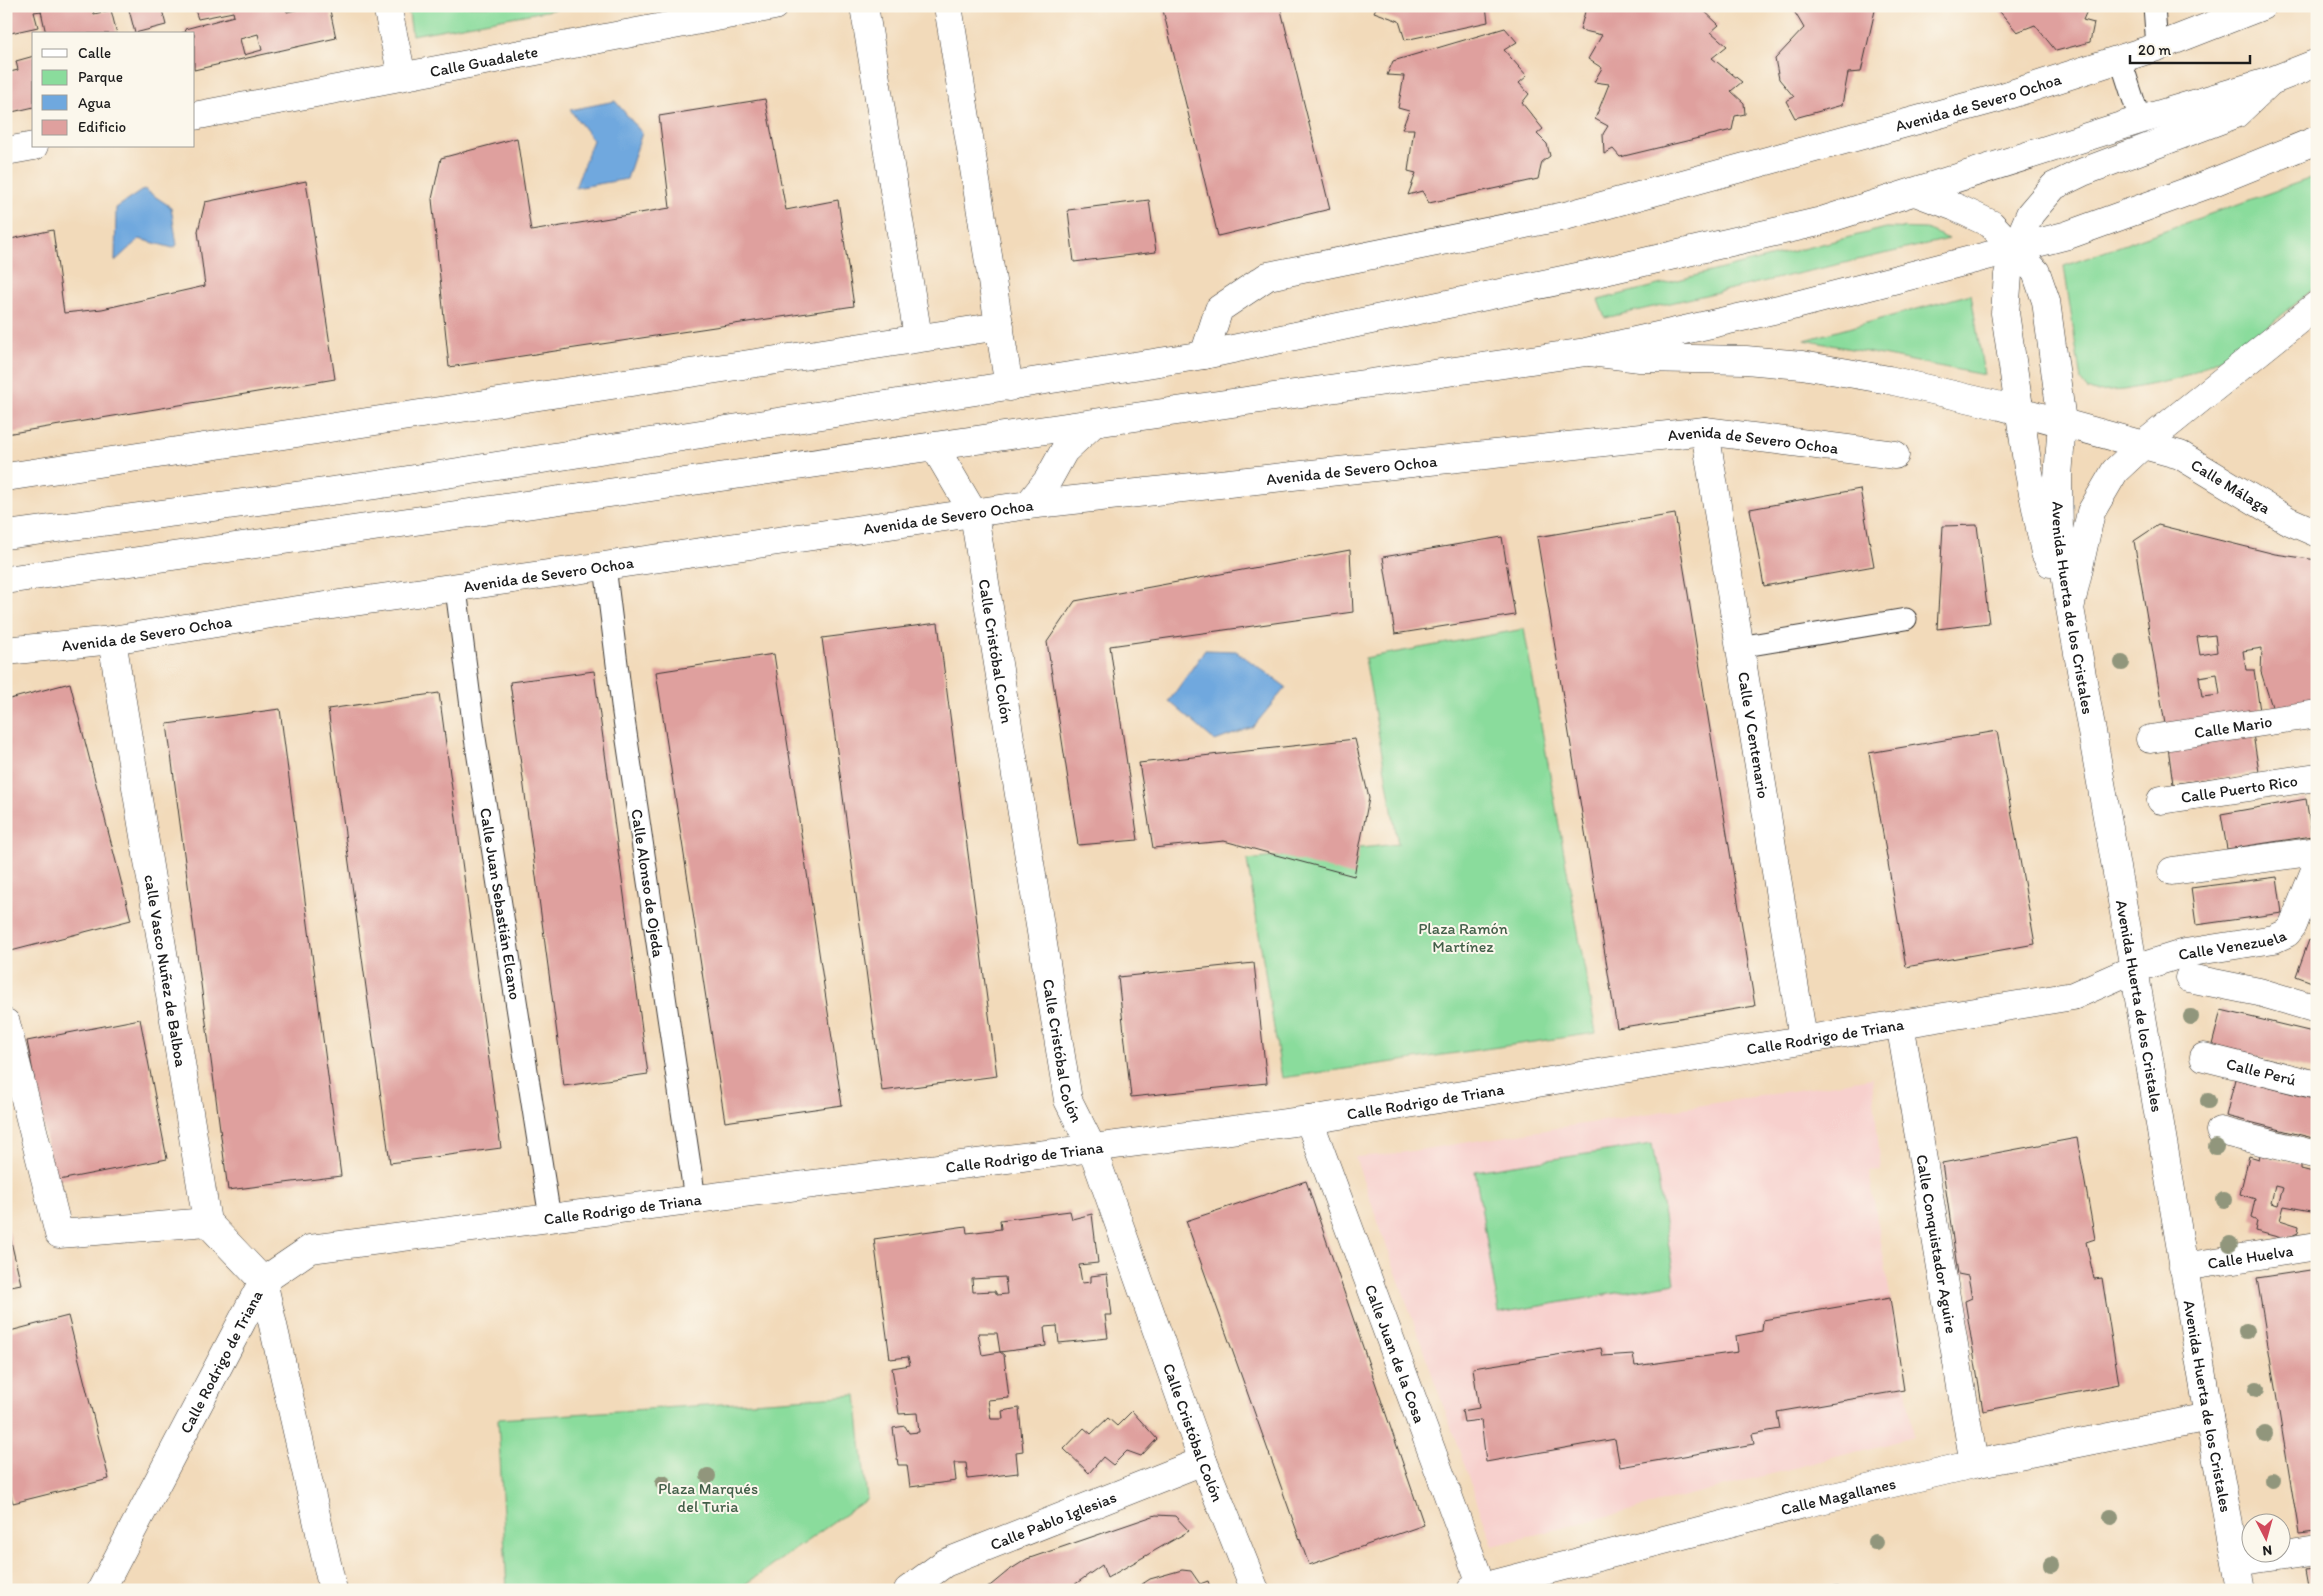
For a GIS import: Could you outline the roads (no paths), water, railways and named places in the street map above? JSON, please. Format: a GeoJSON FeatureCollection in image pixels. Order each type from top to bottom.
{"type":"FeatureCollection","features":[{"type":"Feature","properties":{"kind":"street"},"geometry":{"type":"LineString","coordinates":[[387,6],[402,76]]}},
{"type":"Feature","properties":{"kind":"street","name":"Calle Guadalete"},"geometry":{"type":"LineString","coordinates":[[195,116],[774,6]]}},
{"type":"Feature","properties":{"kind":"street"},"geometry":{"type":"LineString","coordinates":[[864,6],[918,337]]}},
{"type":"Feature","properties":{"kind":"street"},"geometry":{"type":"LineString","coordinates":[[948,6],[1009,387]]}},
{"type":"Feature","properties":{"kind":"street","name":"Avenida de Severo Ochoa"},"geometry":{"type":"LineString","coordinates":[[1204,355],[1219,309],[1268,276],[1565,216],[2002,97],[2157,47],[2262,6]]}},
{"type":"Feature","properties":{"kind":"street"},"geometry":{"type":"LineString","coordinates":[[6,535],[376,485],[1204,355],[1678,255],[1818,222],[2140,120],[2271,81],[2317,63]]}},
{"type":"Feature","properties":{"kind":"street"},"geometry":{"type":"LineString","coordinates":[[2070,608],[2045,553],[2019,411],[2005,313],[2008,275],[2015,249],[2030,214],[2054,186],[2083,172],[2236,114],[2271,81]]}},
{"type":"Feature","properties":{"kind":"street"},"geometry":{"type":"LineString","coordinates":[[6,580],[1586,352],[1796,305],[2068,235],[2206,185],[2317,140]]}},
{"type":"Feature","properties":{"kind":"street"},"geometry":{"type":"LineString","coordinates":[[6,151],[32,146]]}},
{"type":"Feature","properties":{"kind":"street"},"geometry":{"type":"LineString","coordinates":[[1915,192],[1955,207],[1990,224],[2015,249]]}},
{"type":"Feature","properties":{"kind":"street","name":"Avenida Huerta de los Cristales"},"geometry":{"type":"LineString","coordinates":[[2015,249],[2036,272],[2046,301],[2062,422],[2058,477],[2059,530],[2070,608],[2134,969],[2209,1417],[2241,1590]]}},
{"type":"Feature","properties":{"kind":"street"},"geometry":{"type":"LineString","coordinates":[[2070,608],[2091,512],[2115,471],[2144,444],[2317,305]]}},
{"type":"Feature","properties":{"kind":"street"},"geometry":{"type":"LineString","coordinates":[[6,477],[1000,326]]}},
{"type":"Feature","properties":{"kind":"street"},"geometry":{"type":"LineString","coordinates":[[1586,352],[1640,358],[1746,360],[1802,365],[1914,385],[2144,444]]}},
{"type":"Feature","properties":{"kind":"street"},"geometry":{"type":"LineString","coordinates":[[1028,505],[1048,480],[1064,451],[1094,423]]}},
{"type":"Feature","properties":{"kind":"street","name":"Avenida de Severo Ochoa"},"geometry":{"type":"LineString","coordinates":[[6,651],[112,640],[277,613],[456,589],[1028,505],[1705,431],[1895,455]]}},
{"type":"Feature","properties":{"kind":"street","name":"Calle V Centenario"},"geometry":{"type":"LineString","coordinates":[[1705,431],[1803,1039]]}},
{"type":"Feature","properties":{"kind":"street","name":"Calle Málaga"},"geometry":{"type":"LineString","coordinates":[[2144,444],[2180,455],[2287,520],[2317,533]]}},
{"type":"Feature","properties":{"kind":"street"},"geometry":{"type":"LineString","coordinates":[[934,446],[974,514]]}},
{"type":"Feature","properties":{"kind":"street","name":"Calle Cristóbal Colón"},"geometry":{"type":"LineString","coordinates":[[974,514],[1068,1100],[1092,1148],[1203,1460],[1255,1590]]}},
{"type":"Feature","properties":{"kind":"street","name":"calle Vasco Nuñez de Balboa"},"geometry":{"type":"LineString","coordinates":[[112,640],[207,1222]]}},
{"type":"Feature","properties":{"kind":"street","name":"Calle Mario"},"geometry":{"type":"LineString","coordinates":[[2150,739],[2317,714]]}},
{"type":"Feature","properties":{"kind":"street","name":"Calle Puerto Rico"},"geometry":{"type":"LineString","coordinates":[[2161,800],[2313,778]]}},
{"type":"Feature","properties":{"kind":"street"},"geometry":{"type":"LineString","coordinates":[[2172,871],[2317,851]]}},
{"type":"Feature","properties":{"kind":"street","name":"Calle Venezuela"},"geometry":{"type":"LineString","coordinates":[[2134,969],[2185,953],[2274,939],[2287,933],[2307,920],[2317,865]]}},
{"type":"Feature","properties":{"kind":"street","name":"Calle Rodrigo de Triana"},"geometry":{"type":"LineString","coordinates":[[101,1590],[263,1281],[310,1249],[1309,1120],[2073,996],[2134,969]]}},
{"type":"Feature","properties":{"kind":"street"},"geometry":{"type":"LineString","coordinates":[[2189,978],[2259,992],[2317,1009]]}},
{"type":"Feature","properties":{"kind":"street"},"geometry":{"type":"LineString","coordinates":[[6,1023],[59,1234],[207,1222],[263,1281],[333,1590]]}},
{"type":"Feature","properties":{"kind":"street","name":"Calle Conquistador Aguire"},"geometry":{"type":"LineString","coordinates":[[1900,1023],[1974,1464]]}},
{"type":"Feature","properties":{"kind":"street","name":"Calle Perú"},"geometry":{"type":"LineString","coordinates":[[2204,1058],[2317,1085]]}},
{"type":"Feature","properties":{"kind":"street","name":"Calle Juan de la Cosa"},"geometry":{"type":"LineString","coordinates":[[1309,1120],[1477,1588]]}},
{"type":"Feature","properties":{"kind":"street"},"geometry":{"type":"LineString","coordinates":[[2220,1131],[2317,1155]]}},
{"type":"Feature","properties":{"kind":"street","name":"Calle Huelva"},"geometry":{"type":"LineString","coordinates":[[2183,1267],[2317,1246]]}},
{"type":"Feature","properties":{"kind":"street","name":"Calle Magallanes"},"geometry":{"type":"LineString","coordinates":[[1477,1588],[1800,1505],[1974,1464],[2209,1417]]}},
{"type":"Feature","properties":{"kind":"street","name":"Calle Pablo Iglesias"},"geometry":{"type":"LineString","coordinates":[[908,1590],[945,1563],[1203,1460]]}},
{"type":"Feature","properties":{"kind":"street"},"geometry":{"type":"LineString","coordinates":[[2237,1562],[2317,1550]]}},
{"type":"Feature","properties":{"kind":"lane"},"geometry":{"type":"LineString","coordinates":[[2154,6],[2157,47]]}},
{"type":"Feature","properties":{"kind":"lane"},"geometry":{"type":"LineString","coordinates":[[2120,58],[2140,120]]}},
{"type":"Feature","properties":{"kind":"lane","name":"Calle Alonso de Ojeda"},"geometry":{"type":"LineString","coordinates":[[605,566],[624,722],[694,1200]]}},
{"type":"Feature","properties":{"kind":"lane","name":"Calle Juan Sebastián Elcano"},"geometry":{"type":"LineString","coordinates":[[456,589],[475,738],[550,1218]]}},
{"type":"Feature","properties":{"kind":"lane"},"geometry":{"type":"LineString","coordinates":[[1740,647],[1906,619]]}},
{"type":"Feature","properties":{"kind":"water"},"geometry":{"type":"Polygon","coordinates":[[[615,101],[642,133],[627,179],[575,188],[593,140],[570,110],[615,101]]]}},
{"type":"Feature","properties":{"kind":"water"},"geometry":{"type":"Polygon","coordinates":[[[144,189],[171,207],[177,245],[173,248],[139,239],[115,261],[116,208],[144,189]]]}},
{"type":"Feature","properties":{"kind":"water"},"geometry":{"type":"Polygon","coordinates":[[[1205,650],[1236,651],[1286,687],[1253,727],[1215,741],[1169,701],[1205,650]]]}},
{"type":"Feature","properties":{"kind":"park label","name":"Plaza Ramón Martínez"},"geometry":{"type":"Point","coordinates":[1463,937]}},
{"type":"Feature","properties":{"kind":"park label","name":"Plaza Marqués del Turia"},"geometry":{"type":"Point","coordinates":[708,1497]}}]}
